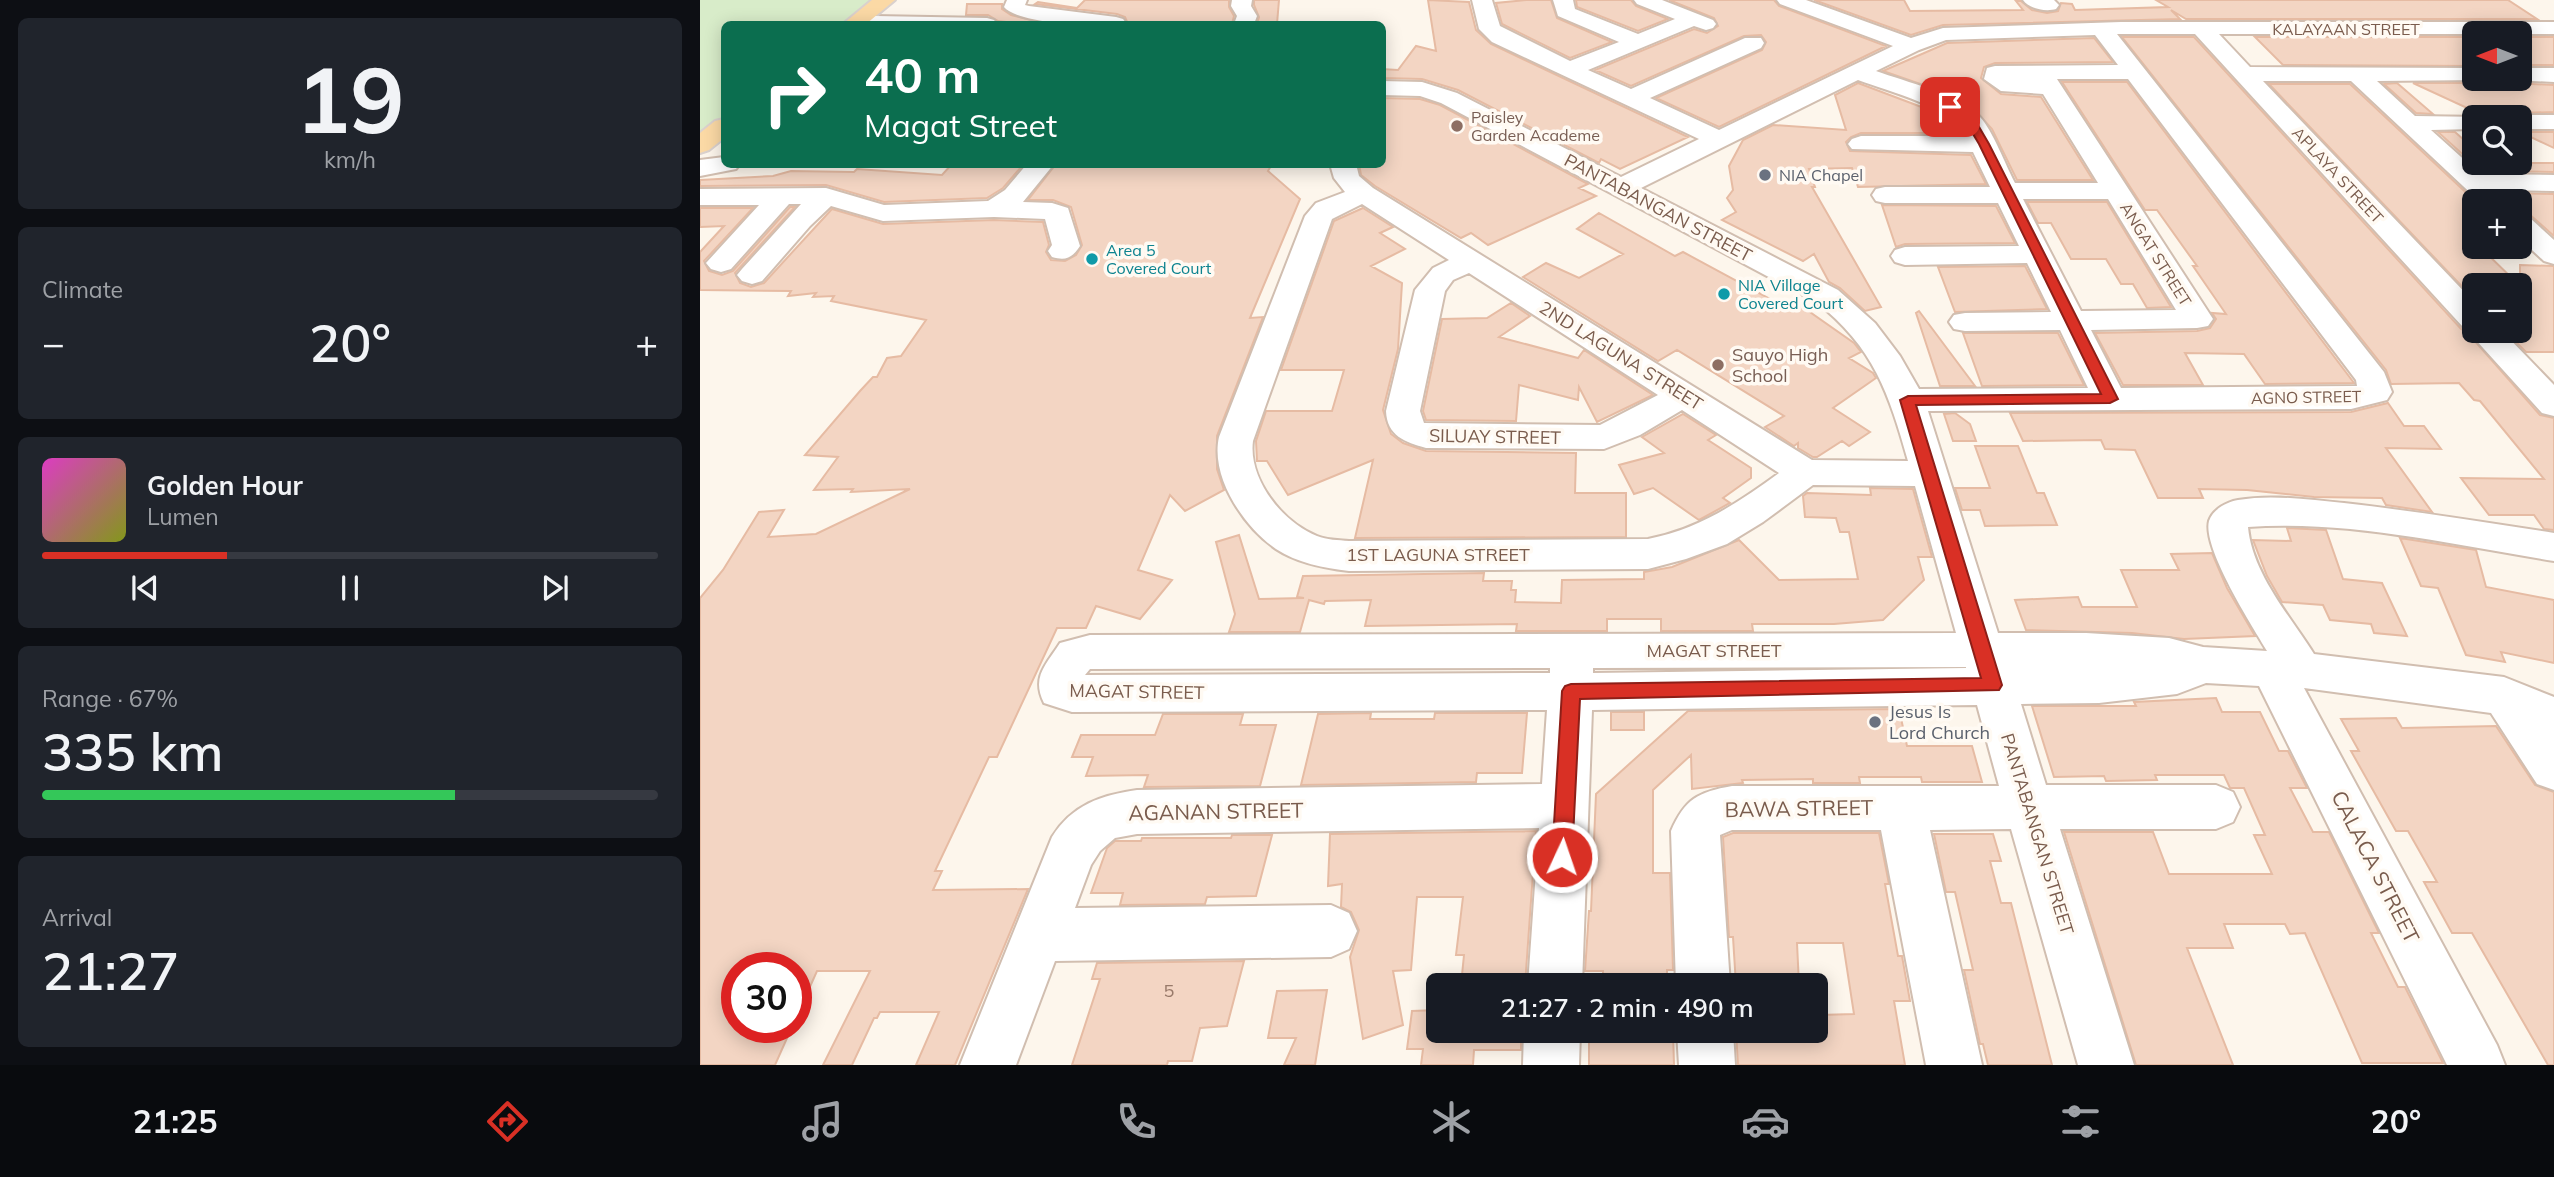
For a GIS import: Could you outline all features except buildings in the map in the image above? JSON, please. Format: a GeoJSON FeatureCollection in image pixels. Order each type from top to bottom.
{"type":"FeatureCollection","features":[{"type":"Feature","properties":{"kind":"main road"},"geometry":{"type":"LineString","coordinates":[[866,21],[885,0]]}},
{"type":"Feature","properties":{"kind":"main road"},"geometry":{"type":"LineString","coordinates":[[700,145],[721,128]]}},
{"type":"Feature","properties":{"kind":"street"},"geometry":{"type":"LineString","coordinates":[[1017,0],[1014,7],[1024,12],[1120,18]]}},
{"type":"Feature","properties":{"kind":"street"},"geometry":{"type":"LineString","coordinates":[[1242,0],[1241,6],[1247,16],[1245,21]]}},
{"type":"Feature","properties":{"kind":"street"},"geometry":{"type":"LineString","coordinates":[[1482,0],[1490,29],[1500,37],[1718,139]]}},
{"type":"Feature","properties":{"kind":"street"},"geometry":{"type":"LineString","coordinates":[[1587,0],[1564,4],[1565,12],[1703,66]]}},
{"type":"Feature","properties":{"kind":"street"},"geometry":{"type":"LineString","coordinates":[[1631,98],[1753,43],[1644,0]]}},
{"type":"Feature","properties":{"kind":"street"},"geometry":{"type":"LineString","coordinates":[[1802,2],[1912,45]]}},
{"type":"Feature","properties":{"kind":"street"},"geometry":{"type":"LineString","coordinates":[[2284,11],[2305,29]]}},
{"type":"Feature","properties":{"kind":"street"},"geometry":{"type":"LineString","coordinates":[[1567,70],[1694,19]]}},
{"type":"Feature","properties":{"kind":"street","name":"KALAYAAN STREET"},"geometry":{"type":"LineString","coordinates":[[1620,188],[1932,37],[1957,33],[2105,30],[2124,33],[2138,30],[2202,29],[2554,28]]}},
{"type":"Feature","properties":{"kind":"street","name":"APLAYA STREET"},"geometry":{"type":"LineString","coordinates":[[2202,29],[2462,307]]}},
{"type":"Feature","properties":{"kind":"street","name":"AGNO STREET"},"geometry":{"type":"LineString","coordinates":[[1908,400],[2351,398],[2371,395],[2375,387],[2134,72],[2105,30]]}},
{"type":"Feature","properties":{"kind":"street"},"geometry":{"type":"LineString","coordinates":[[1859,72],[1957,111],[1971,122],[2110,399]]}},
{"type":"Feature","properties":{"kind":"street","name":"ANGAT STREET"},"geometry":{"type":"LineString","coordinates":[[1965,322],[2197,319],[2045,79],[2134,72]]}},
{"type":"Feature","properties":{"kind":"street"},"geometry":{"type":"LineString","coordinates":[[2244,74],[2462,75]]}},
{"type":"Feature","properties":{"kind":"street"},"geometry":{"type":"LineString","coordinates":[[2356,75],[2481,189]]}},
{"type":"Feature","properties":{"kind":"street"},"geometry":{"type":"LineString","coordinates":[[2532,75],[2554,75]]}},
{"type":"Feature","properties":{"kind":"street","name":"PANTABANGAN STREET"},"geometry":{"type":"LineString","coordinates":[[1386,88],[1422,89],[1441,93],[1827,296],[1845,309],[1878,345],[1908,400],[2106,1065]]}},
{"type":"Feature","properties":{"kind":"street"},"geometry":{"type":"LineString","coordinates":[[2408,123],[2462,122]]}},
{"type":"Feature","properties":{"kind":"street"},"geometry":{"type":"LineString","coordinates":[[2532,122],[2554,122]]}},
{"type":"Feature","properties":{"kind":"street"},"geometry":{"type":"LineString","coordinates":[[1861,144],[1984,144]]}},
{"type":"Feature","properties":{"kind":"street"},"geometry":{"type":"LineString","coordinates":[[700,157],[721,157]]}},
{"type":"Feature","properties":{"kind":"street"},"geometry":{"type":"LineString","coordinates":[[700,168],[721,165]]}},
{"type":"Feature","properties":{"kind":"street"},"geometry":{"type":"LineString","coordinates":[[994,209],[1014,196],[1023,168]]}},
{"type":"Feature","properties":{"kind":"street","name":"2ND LAGUNA STREET"},"geometry":{"type":"LineString","coordinates":[[1343,168],[1348,182],[1364,194],[1805,472]]}},
{"type":"Feature","properties":{"kind":"street"},"geometry":{"type":"LineString","coordinates":[[2473,182],[2554,183]]}},
{"type":"Feature","properties":{"kind":"street"},"geometry":{"type":"LineString","coordinates":[[1885,195],[2116,191]]}},
{"type":"Feature","properties":{"kind":"street","name":"1ST LAGUNA STREET"},"geometry":{"type":"LineString","coordinates":[[1364,194],[1326,209],[1319,216],[1237,434],[1236,462],[1247,488],[1280,532],[1299,545],[1323,553],[1349,556],[1648,554],[1695,544],[1719,534],[1805,472]]}},
{"type":"Feature","properties":{"kind":"street"},"geometry":{"type":"LineString","coordinates":[[720,263],[783,195]]}},
{"type":"Feature","properties":{"kind":"street"},"geometry":{"type":"LineString","coordinates":[[752,275],[800,220],[826,196]]}},
{"type":"Feature","properties":{"kind":"street"},"geometry":{"type":"LineString","coordinates":[[700,197],[826,196],[883,213],[994,209],[1052,211],[1058,214],[1066,246],[1062,251]]}},
{"type":"Feature","properties":{"kind":"street"},"geometry":{"type":"LineString","coordinates":[[700,225],[728,197]]}},
{"type":"Feature","properties":{"kind":"street"},"geometry":{"type":"LineString","coordinates":[[2532,236],[2554,255]]}},
{"type":"Feature","properties":{"kind":"street"},"geometry":{"type":"LineString","coordinates":[[1905,256],[2039,254]]}},
{"type":"Feature","properties":{"kind":"street","name":"SILUAY STREET"},"geometry":{"type":"LineString","coordinates":[[1470,261],[1443,274],[1430,290],[1403,411],[1403,421],[1408,429],[1426,436],[1591,439],[1616,433],[1682,395]]}},
{"type":"Feature","properties":{"kind":"street"},"geometry":{"type":"LineString","coordinates":[[2496,343],[2554,405]]}},
{"type":"Feature","properties":{"kind":"street"},"geometry":{"type":"LineString","coordinates":[[1805,472],[1929,474]]}},
{"type":"Feature","properties":{"kind":"street"},"geometry":{"type":"LineString","coordinates":[[2554,547],[2400,523],[2299,512],[2259,511],[2238,514],[2228,522],[2227,534],[2287,670],[2504,696],[2554,692]]}},
{"type":"Feature","properties":{"kind":"street","name":"MAGAT STREET"},"geometry":{"type":"LineString","coordinates":[[1572,671],[1090,652],[1075,655],[1059,682],[1060,690],[1072,694],[1572,671],[1988,668],[2113,684],[2177,677],[2203,665],[2287,670]]}},
{"type":"Feature","properties":{"kind":"street","name":"CALACA STREET"},"geometry":{"type":"LineString","coordinates":[[2287,670],[2477,1065]]}},
{"type":"Feature","properties":{"kind":"street"},"geometry":{"type":"LineString","coordinates":[[1556,973],[1572,671]]}},
{"type":"Feature","properties":{"kind":"street"},"geometry":{"type":"LineString","coordinates":[[2504,696],[2554,717]]}},
{"type":"Feature","properties":{"kind":"street"},"geometry":{"type":"LineString","coordinates":[[2504,696],[2554,769]]}},
{"type":"Feature","properties":{"kind":"street","name":"AGANAN STREET"},"geometry":{"type":"LineString","coordinates":[[988,1065],[1078,838],[1094,822],[1112,815],[1137,812],[1565,806]]}},
{"type":"Feature","properties":{"kind":"street"},"geometry":{"type":"LineString","coordinates":[[1901,807],[1954,1065]]}},
{"type":"Feature","properties":{"kind":"street","name":"BAWA STREET"},"geometry":{"type":"LineString","coordinates":[[1702,973],[1695,831],[1701,818],[1713,811],[1732,808],[2216,807]]}},
{"type":"Feature","properties":{"kind":"street"},"geometry":{"type":"LineString","coordinates":[[1038,935],[1331,931]]}},
{"type":"Feature","properties":{"kind":"street"},"geometry":{"type":"LineString","coordinates":[[1550,1065],[1551,1043]]}},
{"type":"Feature","properties":{"kind":"street"},"geometry":{"type":"LineString","coordinates":[[1706,1043],[1707,1065]]}},
{"type":"Feature","properties":{"kind":"green space"},"geometry":{"type":"Polygon","coordinates":[[[700,0],[877,0],[849,21],[721,21],[721,120],[700,137],[700,0]]]}},
{"type":"Feature","properties":{"kind":"place","name":"Paisley Garden Academe"},"geometry":{"type":"Point","coordinates":[1457,126]}},
{"type":"Feature","properties":{"kind":"place","name":"NIA Chapel"},"geometry":{"type":"Point","coordinates":[1765,175]}},
{"type":"Feature","properties":{"kind":"place","name":"Area 5 Covered Court"},"geometry":{"type":"Point","coordinates":[1092,259]}},
{"type":"Feature","properties":{"kind":"place","name":"NIA Village Covered Court"},"geometry":{"type":"Point","coordinates":[1724,294]}},
{"type":"Feature","properties":{"kind":"place","name":"Sauyo High School"},"geometry":{"type":"Point","coordinates":[1718,365]}},
{"type":"Feature","properties":{"kind":"place","name":"Jesus Is Lord Church"},"geometry":{"type":"Point","coordinates":[1875,722]}},
{"type":"Feature","properties":{"kind":"route"},"geometry":{"type":"LineString","coordinates":[[1562,857],[1571,691],[1993,685],[1908,400],[2110,399],[1984,144],[1971,122],[1950,107]]}}]}
